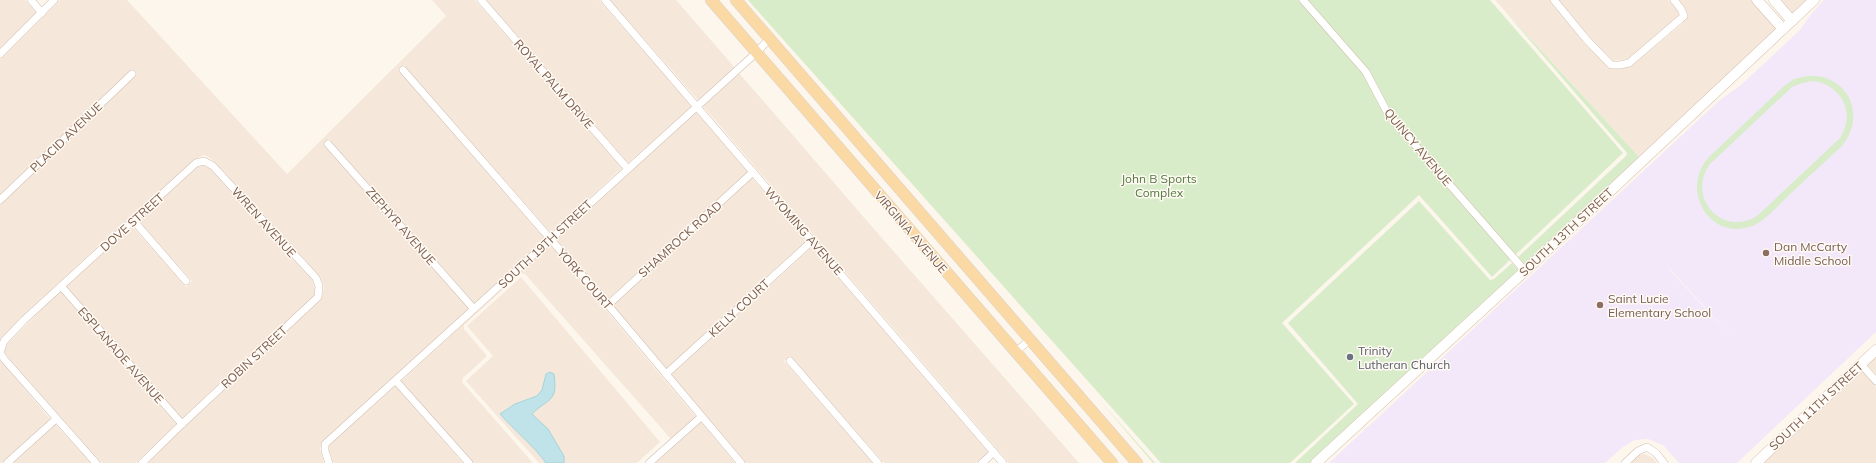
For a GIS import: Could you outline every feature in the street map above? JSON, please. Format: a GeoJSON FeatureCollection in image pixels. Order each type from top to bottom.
{"type":"FeatureCollection","features":[{"type":"Feature","properties":{"kind":"main road","name":"VIRGINIA AVENUE"},"geometry":{"type":"LineString","coordinates":[[711,0],[1112,463]]}},
{"type":"Feature","properties":{"kind":"main road","name":"VIRGINIA AVENUE"},"geometry":{"type":"LineString","coordinates":[[736,0],[1137,463]]}},
{"type":"Feature","properties":{"kind":"street"},"geometry":{"type":"LineString","coordinates":[[31,0],[42,12]]}},
{"type":"Feature","properties":{"kind":"street"},"geometry":{"type":"LineString","coordinates":[[0,54],[54,0]]}},
{"type":"Feature","properties":{"kind":"street","name":"ROYAL PALM DRIVE"},"geometry":{"type":"LineString","coordinates":[[481,0],[627,168]]}},
{"type":"Feature","properties":{"kind":"street","name":"WYOMING AVENUE"},"geometry":{"type":"LineString","coordinates":[[605,0],[1003,463]]}},
{"type":"Feature","properties":{"kind":"street","name":"QUINCY AVENUE"},"geometry":{"type":"LineString","coordinates":[[1303,0],[1366,72],[1386,110],[1525,271]]}},
{"type":"Feature","properties":{"kind":"street"},"geometry":{"type":"LineString","coordinates":[[1554,0],[1586,39],[1611,65],[1620,65],[1629,63],[1684,16],[1674,0]]}},
{"type":"Feature","properties":{"kind":"street"},"geometry":{"type":"LineString","coordinates":[[1757,0],[1783,29]]}},
{"type":"Feature","properties":{"kind":"street"},"geometry":{"type":"LineString","coordinates":[[1774,0],[1792,21]]}},
{"type":"Feature","properties":{"kind":"street","name":"SOUTH 13TH STREET"},"geometry":{"type":"LineString","coordinates":[[1316,463],[1525,271],[1814,0]]}},
{"type":"Feature","properties":{"kind":"street","name":"SOUTH 19TH STREET"},"geometry":{"type":"LineString","coordinates":[[329,463],[325,451],[326,444],[627,168],[756,53],[769,38]]}},
{"type":"Feature","properties":{"kind":"street","name":"YORK COURT"},"geometry":{"type":"LineString","coordinates":[[404,70],[608,305],[741,463]]}},
{"type":"Feature","properties":{"kind":"street","name":"PLACID AVENUE"},"geometry":{"type":"LineString","coordinates":[[0,200],[132,74]]}},
{"type":"Feature","properties":{"kind":"street","name":"ZEPHYR AVENUE"},"geometry":{"type":"LineString","coordinates":[[328,144],[474,309]]}},
{"type":"Feature","properties":{"kind":"street","name":"DOVE STREET"},"geometry":{"type":"LineString","coordinates":[[56,418],[4,360],[0,353],[4,341],[61,286],[196,163],[204,161]]}},
{"type":"Feature","properties":{"kind":"street","name":"WREN AVENUE"},"geometry":{"type":"LineString","coordinates":[[204,161],[213,166],[316,278],[319,286]]}},
{"type":"Feature","properties":{"kind":"street","name":"SHAMROCK ROAD"},"geometry":{"type":"LineString","coordinates":[[608,305],[753,172]]}},
{"type":"Feature","properties":{"kind":"street"},"geometry":{"type":"LineString","coordinates":[[133,220],[186,281]]}},
{"type":"Feature","properties":{"kind":"street","name":"KELLY COURT"},"geometry":{"type":"LineString","coordinates":[[666,374],[812,241]]}},
{"type":"Feature","properties":{"kind":"street","name":"ESPLANADE AVENUE"},"geometry":{"type":"LineString","coordinates":[[61,286],[182,424]]}},
{"type":"Feature","properties":{"kind":"street","name":"ROBIN STREET"},"geometry":{"type":"LineString","coordinates":[[142,463],[318,297],[319,286]]}},
{"type":"Feature","properties":{"kind":"street"},"geometry":{"type":"LineString","coordinates":[[1015,352],[1030,340]]}},
{"type":"Feature","properties":{"kind":"street","name":"SOUTH 11TH STREET"},"geometry":{"type":"LineString","coordinates":[[1756,463],[1876,350]]}},
{"type":"Feature","properties":{"kind":"street"},"geometry":{"type":"LineString","coordinates":[[790,361],[878,463]]}},
{"type":"Feature","properties":{"kind":"street"},"geometry":{"type":"LineString","coordinates":[[1861,364],[1876,381]]}},
{"type":"Feature","properties":{"kind":"street"},"geometry":{"type":"LineString","coordinates":[[396,381],[469,463]]}},
{"type":"Feature","properties":{"kind":"street"},"geometry":{"type":"LineString","coordinates":[[649,463],[701,417]]}},
{"type":"Feature","properties":{"kind":"street"},"geometry":{"type":"LineString","coordinates":[[7,463],[56,418],[96,463]]}},
{"type":"Feature","properties":{"kind":"street"},"geometry":{"type":"LineString","coordinates":[[1625,463],[1638,451],[1648,447],[1656,453],[1664,463]]}},
{"type":"Feature","properties":{"kind":"street"},"geometry":{"type":"LineString","coordinates":[[982,463],[994,452]]}},
{"type":"Feature","properties":{"kind":"shaded area"},"geometry":{"type":"Polygon","coordinates":[[[0,0],[25,0],[37,13],[0,48],[0,0]]]}},
{"type":"Feature","properties":{"kind":"shaded area"},"geometry":{"type":"Polygon","coordinates":[[[60,0],[127,0],[287,174],[446,16],[432,0],[475,0],[622,168],[551,233],[404,65],[398,70],[545,239],[475,304],[329,139],[323,144],[469,309],[323,441],[320,449],[324,463],[147,463],[184,426],[321,300],[324,288],[319,275],[216,163],[204,155],[194,160],[127,220],[21,317],[0,341],[0,205],[137,74],[132,69],[0,195],[0,59],[60,0]]]}},
{"type":"Feature","properties":{"kind":"shaded area"},"geometry":{"type":"Polygon","coordinates":[[[486,0],[599,0],[692,106],[628,163],[486,0]]]}},
{"type":"Feature","properties":{"kind":"shaded area"},"geometry":{"type":"Polygon","coordinates":[[[610,0],[676,0],[735,68],[698,100],[610,0]]]}},
{"type":"Feature","properties":{"kind":"shaded area"},"geometry":{"type":"Polygon","coordinates":[[[1495,0],[1550,0],[1583,42],[1610,69],[1619,69],[1631,66],[1682,24],[1687,14],[1684,6],[1679,0],[1751,0],[1777,29],[1640,158],[1495,0]]]}},
{"type":"Feature","properties":{"kind":"shaded area"},"geometry":{"type":"Polygon","coordinates":[[[1559,0],[1668,0],[1678,11],[1679,16],[1628,59],[1613,61],[1589,36],[1559,0]]]}},
{"type":"Feature","properties":{"kind":"shaded area"},"geometry":{"type":"Polygon","coordinates":[[[1779,0],[1809,0],[1793,15],[1779,0]]]}},
{"type":"Feature","properties":{"kind":"shaded area"},"geometry":{"type":"Polygon","coordinates":[[[1824,0],[1876,0],[1876,332],[1737,463],[1679,463],[1663,445],[1648,439],[1635,440],[1624,446],[1605,463],[1329,463],[1720,100],[1741,85],[1800,30],[1811,14],[1824,0]],[[1669,268],[1735,341],[1702,304],[1669,268]]]}},
{"type":"Feature","properties":{"kind":"shaded area"},"geometry":{"type":"Polygon","coordinates":[[[739,73],[1079,463],[1009,463],[703,106],[739,73]]]}},
{"type":"Feature","properties":{"kind":"shaded area"},"geometry":{"type":"Polygon","coordinates":[[[696,112],[748,172],[608,299],[556,239],[696,112]]]}},
{"type":"Feature","properties":{"kind":"shaded area"},"geometry":{"type":"Polygon","coordinates":[[[203,165],[210,169],[312,280],[315,288],[315,296],[182,418],[66,286],[132,226],[186,287],[192,281],[138,220],[198,167],[203,165]]]}},
{"type":"Feature","properties":{"kind":"shaded area"},"geometry":{"type":"Polygon","coordinates":[[[752,178],[807,241],[666,369],[613,305],[752,178]]]}},
{"type":"Feature","properties":{"kind":"shaded area"},"geometry":{"type":"Polygon","coordinates":[[[550,244],[696,417],[671,439],[525,274],[521,273],[464,325],[464,329],[487,356],[463,378],[462,382],[533,463],[474,463],[401,381],[550,244]]]}},
{"type":"Feature","properties":{"kind":"shaded area"},"geometry":{"type":"Polygon","coordinates":[[[812,247],[988,452],[976,463],[884,463],[790,356],[784,361],[873,463],[746,463],[671,375],[812,247]]]}},
{"type":"Feature","properties":{"kind":"shaded area"},"geometry":{"type":"Polygon","coordinates":[[[521,277],[660,442],[637,463],[539,463],[466,381],[493,356],[467,326],[521,277]]]}},
{"type":"Feature","properties":{"kind":"shaded area"},"geometry":{"type":"Polygon","coordinates":[[[60,291],[176,424],[136,463],[102,463],[4,352],[8,343],[60,291]]]}},
{"type":"Feature","properties":{"kind":"shaded area"},"geometry":{"type":"Polygon","coordinates":[[[1876,356],[1876,374],[1867,364],[1876,356]]]}},
{"type":"Feature","properties":{"kind":"shaded area"},"geometry":{"type":"Polygon","coordinates":[[[0,360],[50,419],[1,463],[0,463],[0,360]]]}},
{"type":"Feature","properties":{"kind":"shaded area"},"geometry":{"type":"Polygon","coordinates":[[[1861,370],[1876,387],[1876,463],[1763,463],[1861,370]]]}},
{"type":"Feature","properties":{"kind":"shaded area"},"geometry":{"type":"Polygon","coordinates":[[[395,386],[463,463],[334,463],[329,450],[329,445],[395,386]]]}},
{"type":"Feature","properties":{"kind":"shaded area"},"geometry":{"type":"Polygon","coordinates":[[[701,422],[735,463],[655,463],[663,455],[701,422]]]}},
{"type":"Feature","properties":{"kind":"shaded area"},"geometry":{"type":"Polygon","coordinates":[[[55,424],[91,463],[12,463],[55,424]]]}},
{"type":"Feature","properties":{"kind":"shaded area"},"geometry":{"type":"Polygon","coordinates":[[[1645,454],[1653,458],[1657,463],[1630,463],[1639,455],[1645,454]]]}},
{"type":"Feature","properties":{"kind":"green space","name":"John B Sports Complex"},"geometry":{"type":"Polygon","coordinates":[[[748,0],[1490,0],[1623,153],[1492,277],[1419,195],[1282,323],[1354,404],[1290,463],[1161,463],[748,0]]]}},
{"type":"Feature","properties":{"kind":"green space"},"geometry":{"type":"Polygon","coordinates":[[[1503,9],[1640,158],[1525,265],[1518,257],[1626,156],[1627,153],[1503,9]]]}},
{"type":"Feature","properties":{"kind":"green space"},"geometry":{"type":"Polygon","coordinates":[[[1807,76],[1821,77],[1833,81],[1843,89],[1850,99],[1853,110],[1853,122],[1849,135],[1841,147],[1763,220],[1755,225],[1739,229],[1725,227],[1713,221],[1704,211],[1699,198],[1697,185],[1700,170],[1709,157],[1784,86],[1794,79],[1807,76]],[[1813,81],[1792,87],[1709,165],[1703,178],[1702,190],[1706,202],[1712,211],[1721,218],[1732,222],[1744,221],[1757,216],[1840,138],[1845,129],[1847,119],[1846,110],[1839,94],[1832,88],[1813,81]]]}},
{"type":"Feature","properties":{"kind":"green space"},"geometry":{"type":"Polygon","coordinates":[[[1419,201],[1490,280],[1494,279],[1512,263],[1519,271],[1310,463],[1295,463],[1358,404],[1288,323],[1419,201]]]}},
{"type":"Feature","properties":{"kind":"green space"},"geometry":{"type":"Polygon","coordinates":[[[1096,396],[1155,463],[1153,463],[1096,396]]]}},
{"type":"Feature","properties":{"kind":"water"},"geometry":{"type":"Polygon","coordinates":[[[550,372],[554,374],[555,390],[553,395],[532,414],[548,429],[564,456],[564,463],[546,463],[500,414],[515,404],[537,396],[542,390],[546,374],[550,372]]]}},
{"type":"Feature","properties":{"kind":"place","name":"Dan McCarty Middle School"},"geometry":{"type":"Point","coordinates":[1766,253]}},
{"type":"Feature","properties":{"kind":"place","name":"Saint Lucie Elementary School"},"geometry":{"type":"Point","coordinates":[1600,305]}},
{"type":"Feature","properties":{"kind":"place","name":"Trinity Lutheran Church"},"geometry":{"type":"Point","coordinates":[1350,357]}}]}
